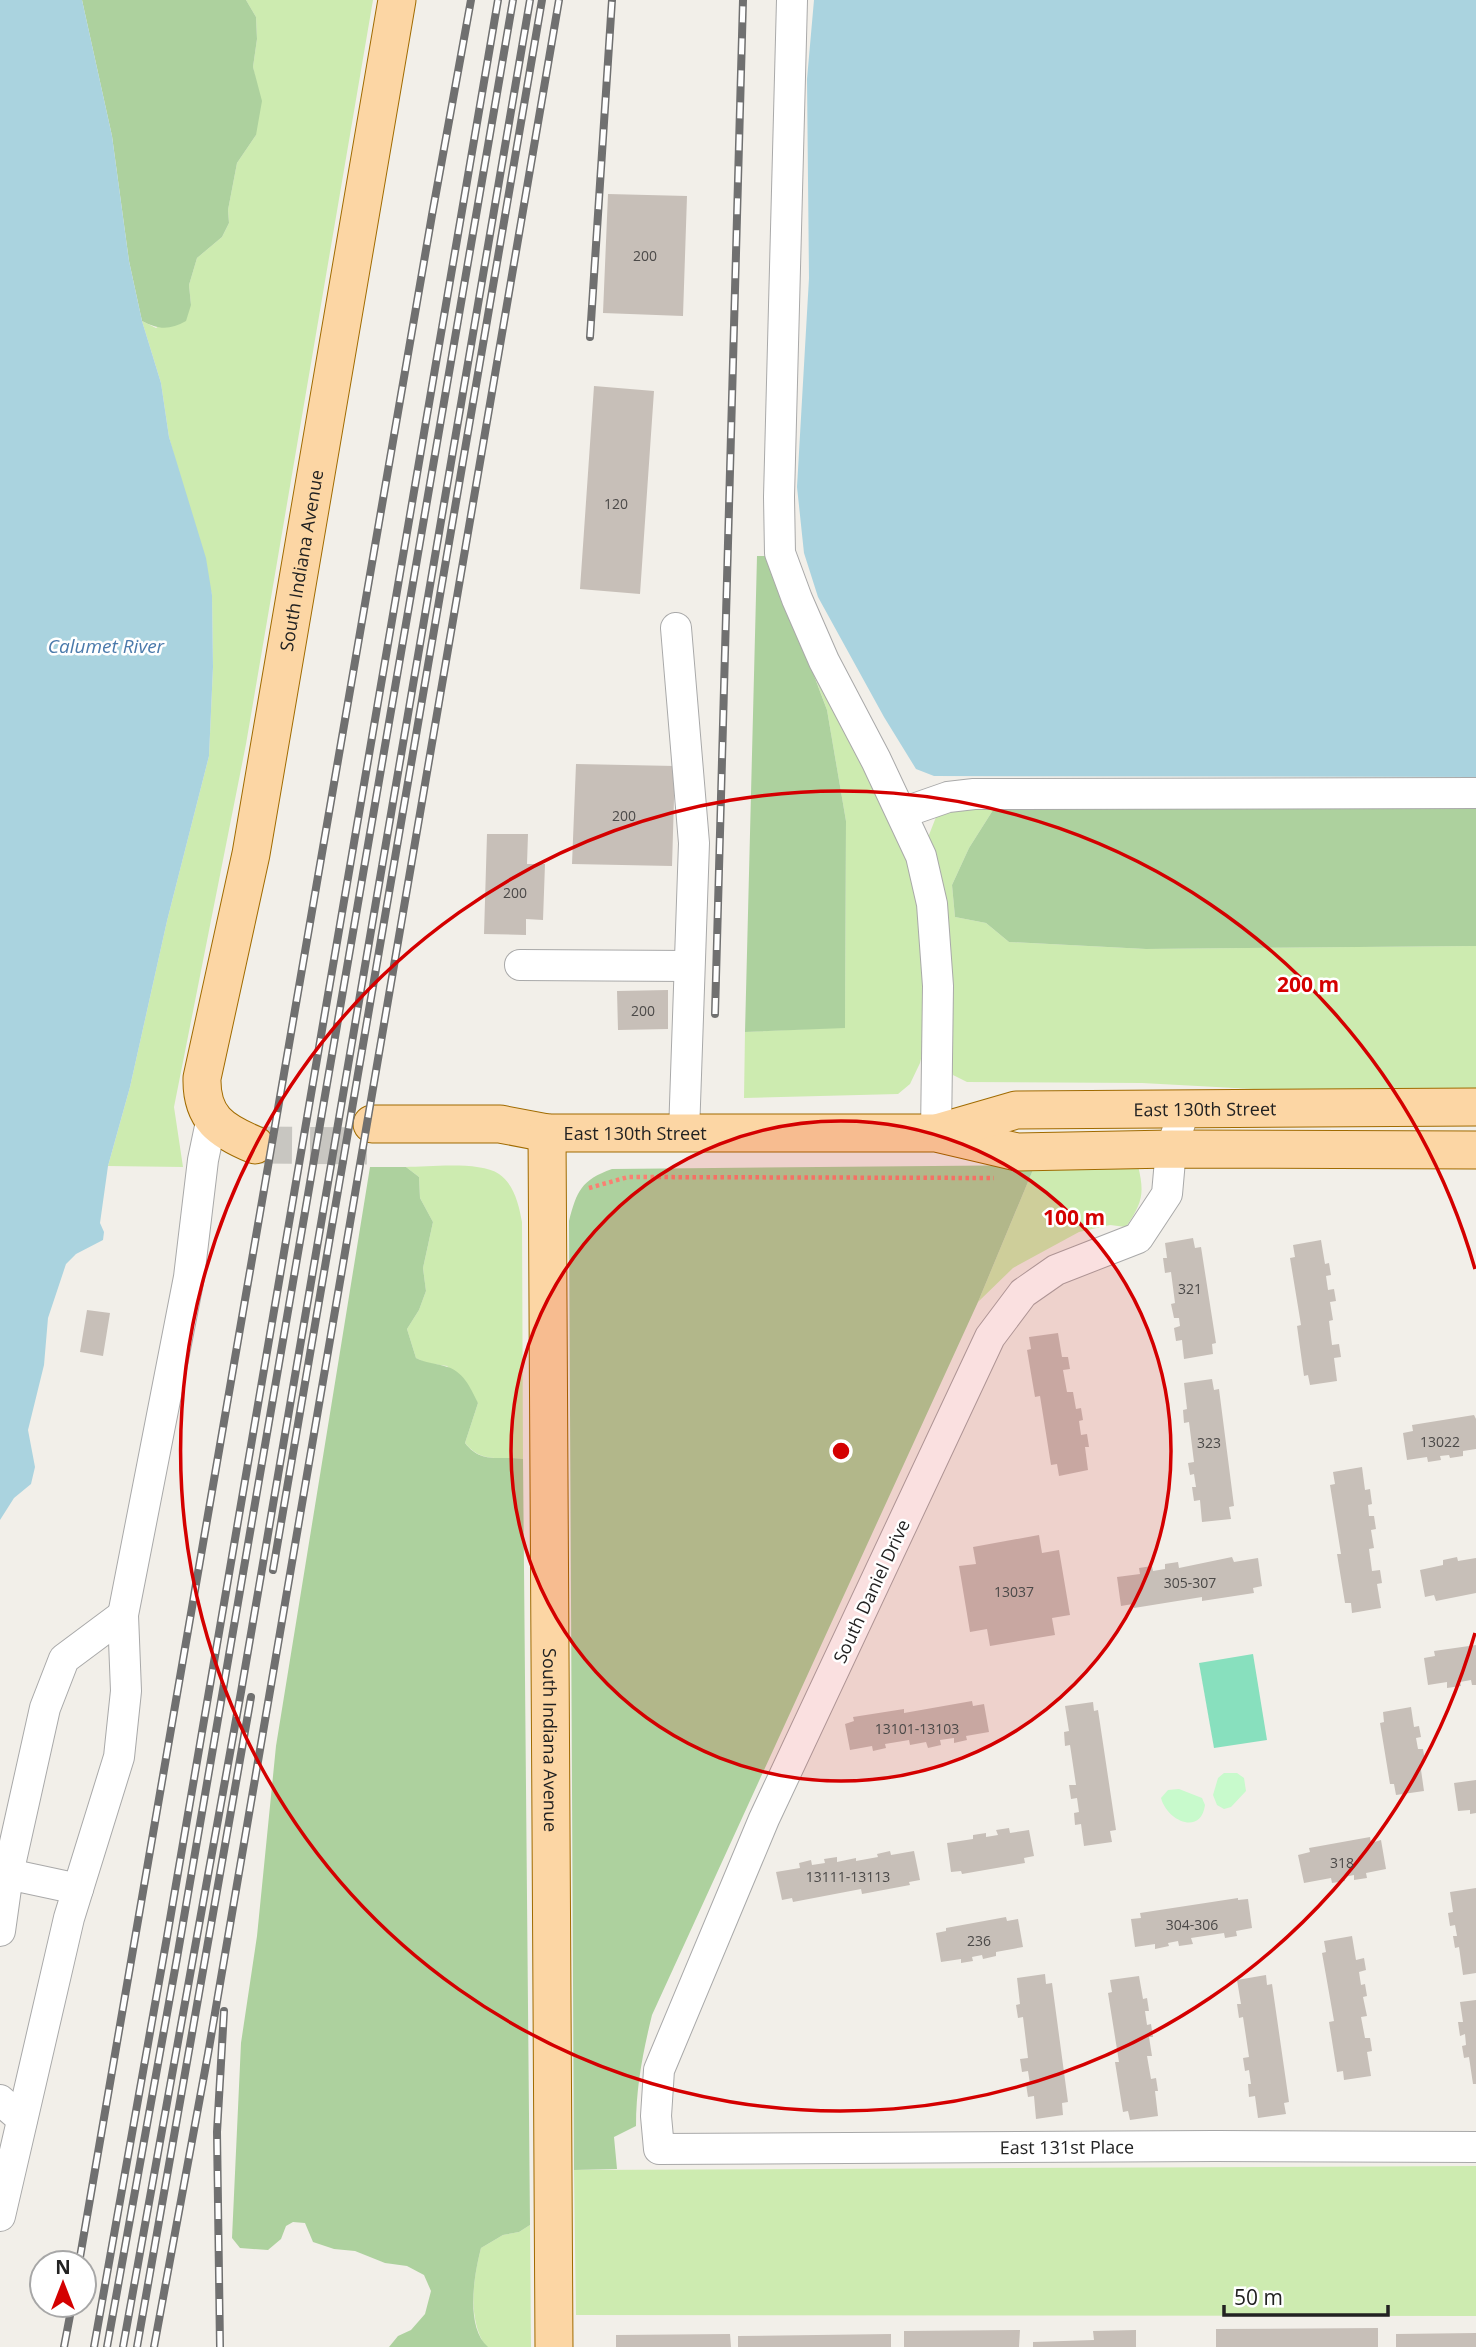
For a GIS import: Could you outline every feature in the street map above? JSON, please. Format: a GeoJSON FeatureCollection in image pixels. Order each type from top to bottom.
{"type":"FeatureCollection","features":[{"type":"Feature","properties":{"kind":"main road","name":"South Indiana Avenue"},"geometry":{"type":"LineString","coordinates":[[212,1117],[201,1094],[202,1078],[251,854],[397,0]]}},
{"type":"Feature","properties":{"kind":"main road","name":"East 130th Street"},"geometry":{"type":"LineString","coordinates":[[936,1133],[1016,1110],[1476,1107]]}},
{"type":"Feature","properties":{"kind":"main road"},"geometry":{"type":"LineString","coordinates":[[212,1117],[228,1134],[257,1134]]}},
{"type":"Feature","properties":{"kind":"main road","name":"South Indiana Avenue"},"geometry":{"type":"LineString","coordinates":[[547,1133],[554,2347]]}},
{"type":"Feature","properties":{"kind":"main road","name":"East 130th Street"},"geometry":{"type":"LineString","coordinates":[[370,1135],[500,1145],[547,1133],[936,1133],[1017,1152],[1171,1149],[1476,1150]]}},
{"type":"Feature","properties":{"kind":"street"},"geometry":{"type":"LineString","coordinates":[[792,0],[779,497],[780,553],[824,661],[902,813],[921,856],[932,904],[938,986],[936,1133]]}},
{"type":"Feature","properties":{"kind":"street"},"geometry":{"type":"LineString","coordinates":[[676,628],[694,843],[684,1133]]}},
{"type":"Feature","properties":{"kind":"street"},"geometry":{"type":"LineString","coordinates":[[902,813],[948,796],[974,794],[1476,793]]}},
{"type":"Feature","properties":{"kind":"street"},"geometry":{"type":"LineString","coordinates":[[520,965],[689,966]]}},
{"type":"Feature","properties":{"kind":"street","name":"South Daniel Drive"},"geometry":{"type":"LineString","coordinates":[[659,2150],[656,2116],[659,2070],[764,1819],[990,1337],[1023,1293],[1056,1270],[1138,1238],[1167,1194],[1171,1149],[1185,1109]]}},
{"type":"Feature","properties":{"kind":"street"},"geometry":{"type":"LineString","coordinates":[[0,2216],[69,1918],[119,1757],[126,1691],[123,1615],[189,1278],[203,1160],[212,1117]]}},
{"type":"Feature","properties":{"kind":"street"},"geometry":{"type":"LineString","coordinates":[[0,1931],[4,1879],[45,1708],[64,1659],[123,1615]]}},
{"type":"Feature","properties":{"kind":"street"},"geometry":{"type":"LineString","coordinates":[[4,1879],[78,1889]]}},
{"type":"Feature","properties":{"kind":"street"},"geometry":{"type":"LineString","coordinates":[[0,2100],[22,2119]]}},
{"type":"Feature","properties":{"kind":"street","name":"East 131st Place"},"geometry":{"type":"LineString","coordinates":[[659,2150],[1476,2147]]}},
{"type":"Feature","properties":{"kind":"path"},"geometry":{"type":"LineString","coordinates":[[589,1188],[628,1177],[1002,1178]]}},
{"type":"Feature","properties":{"kind":"green space"},"geometry":{"type":"Polygon","coordinates":[[[82,0],[246,0],[256,17],[257,39],[253,67],[262,101],[256,135],[237,163],[228,210],[229,223],[222,237],[197,258],[189,285],[191,305],[186,321],[175,326],[164,328],[142,321],[129,261],[112,136],[82,0]]]}},
{"type":"Feature","properties":{"kind":"green space"},"geometry":{"type":"Polygon","coordinates":[[[246,0],[373,0],[246,744],[174,1107],[183,1167],[108,1166],[130,1087],[167,921],[209,756],[213,667],[212,595],[169,437],[161,383],[142,321],[156,328],[191,305],[189,285],[197,258],[222,237],[229,223],[228,210],[237,163],[256,135],[256,82],[253,67],[257,39],[256,17],[246,0]]]}},
{"type":"Feature","properties":{"kind":"green space"},"geometry":{"type":"Polygon","coordinates":[[[757,556],[769,556],[827,710],[846,821],[845,1028],[745,1032],[757,556]]]}},
{"type":"Feature","properties":{"kind":"green space"},"geometry":{"type":"Polygon","coordinates":[[[805,650],[839,710],[916,876],[928,1030],[920,1063],[910,1084],[898,1094],[744,1098],[745,1032],[845,1027],[846,821],[827,710],[805,650]]]}},
{"type":"Feature","properties":{"kind":"green space"},"geometry":{"type":"Polygon","coordinates":[[[1000,799],[969,848],[952,885],[955,917],[986,923],[1009,942],[1146,949],[1476,946],[1476,1095],[1347,1094],[1142,1083],[967,1082],[953,1075],[946,1051],[927,840],[938,812],[1000,799]]]}},
{"type":"Feature","properties":{"kind":"green space"},"geometry":{"type":"Polygon","coordinates":[[[1000,799],[1476,800],[1476,946],[1146,949],[1009,942],[986,923],[955,917],[952,885],[969,848],[1000,799]]]}},
{"type":"Feature","properties":{"kind":"green space"},"geometry":{"type":"Polygon","coordinates":[[[1035,1165],[1138,1166],[1141,1184],[1139,1205],[1126,1227],[1110,1225],[1079,1232],[1013,1268],[978,1302],[1035,1165]]]}},
{"type":"Feature","properties":{"kind":"green space"},"geometry":{"type":"Polygon","coordinates":[[[1035,1165],[978,1302],[652,2015],[637,2097],[636,2126],[614,2137],[617,2169],[574,2170],[569,1221],[578,1194],[587,1182],[612,1169],[1035,1165]]]}},
{"type":"Feature","properties":{"kind":"green space"},"geometry":{"type":"Polygon","coordinates":[[[370,1167],[406,1167],[419,1177],[420,1198],[433,1222],[423,1268],[426,1291],[419,1310],[407,1329],[416,1358],[451,1368],[469,1385],[478,1403],[465,1443],[471,1450],[484,1457],[523,1459],[530,2225],[519,2232],[503,2235],[481,2248],[473,2300],[476,2327],[488,2347],[389,2347],[398,2336],[411,2330],[425,2314],[431,2291],[424,2275],[407,2266],[385,2263],[355,2251],[334,2249],[313,2242],[305,2223],[293,2222],[286,2226],[281,2239],[268,2250],[240,2248],[232,2238],[241,2043],[257,1936],[276,1746],[370,1167]]]}},
{"type":"Feature","properties":{"kind":"green space"},"geometry":{"type":"Polygon","coordinates":[[[406,1167],[479,1167],[499,1174],[509,1183],[515,1195],[522,1222],[523,1459],[485,1457],[472,1450],[465,1443],[478,1403],[447,1366],[426,1363],[416,1358],[407,1329],[419,1310],[426,1291],[423,1268],[433,1222],[420,1198],[419,1177],[406,1167]]]}},
{"type":"Feature","properties":{"kind":"green space"},"geometry":{"type":"Polygon","coordinates":[[[1253,1654],[1267,1740],[1214,1748],[1199,1663],[1253,1654]]]}},
{"type":"Feature","properties":{"kind":"green space"},"geometry":{"type":"Polygon","coordinates":[[[1224,1773],[1237,1773],[1244,1778],[1246,1791],[1231,1807],[1224,1809],[1217,1805],[1213,1795],[1218,1778],[1224,1773]]]}},
{"type":"Feature","properties":{"kind":"green space"},"geometry":{"type":"Polygon","coordinates":[[[1179,1789],[1202,1798],[1205,1805],[1197,1820],[1184,1822],[1164,1806],[1161,1798],[1168,1790],[1179,1789]]]}},
{"type":"Feature","properties":{"kind":"green space"},"geometry":{"type":"Polygon","coordinates":[[[1476,2166],[1476,2316],[576,2315],[574,2170],[1476,2166]]]}},
{"type":"Feature","properties":{"kind":"green space"},"geometry":{"type":"Polygon","coordinates":[[[530,2225],[531,2347],[486,2347],[476,2324],[473,2298],[481,2248],[503,2235],[519,2232],[530,2225]]]}},
{"type":"Feature","properties":{"kind":"water","name":"Calumet River"},"geometry":{"type":"Polygon","coordinates":[[[0,0],[82,0],[112,136],[129,261],[142,321],[161,383],[169,437],[206,558],[212,595],[213,667],[209,756],[167,921],[130,1087],[108,1166],[100,1223],[104,1232],[103,1240],[76,1254],[66,1264],[48,1318],[44,1365],[28,1430],[35,1467],[31,1484],[14,1498],[0,1520],[0,0]]]}},
{"type":"Feature","properties":{"kind":"water"},"geometry":{"type":"Polygon","coordinates":[[[814,0],[1476,0],[1476,777],[934,776],[916,769],[818,597],[804,553],[797,487],[809,278],[807,79],[814,0]]]}},
{"type":"Feature","properties":{"kind":"building"},"geometry":{"type":"Polygon","coordinates":[[[608,194],[687,196],[683,316],[603,313],[608,194]]]}},
{"type":"Feature","properties":{"kind":"building"},"geometry":{"type":"Polygon","coordinates":[[[594,386],[654,391],[640,594],[580,589],[594,386]]]}},
{"type":"Feature","properties":{"kind":"building"},"geometry":{"type":"Polygon","coordinates":[[[576,764],[675,766],[672,866],[572,864],[576,764]]]}},
{"type":"Feature","properties":{"kind":"building"},"geometry":{"type":"Polygon","coordinates":[[[487,834],[528,834],[527,864],[545,864],[543,920],[526,919],[526,935],[484,934],[487,834]]]}},
{"type":"Feature","properties":{"kind":"building"},"geometry":{"type":"Polygon","coordinates":[[[668,990],[668,1029],[618,1030],[617,991],[668,990]]]}},
{"type":"Feature","properties":{"kind":"building"},"geometry":{"type":"Polygon","coordinates":[[[1193,1238],[1195,1248],[1201,1247],[1216,1343],[1212,1344],[1213,1354],[1184,1359],[1182,1340],[1176,1341],[1174,1328],[1180,1326],[1179,1318],[1174,1318],[1171,1304],[1175,1303],[1171,1272],[1165,1273],[1163,1258],[1167,1258],[1165,1243],[1193,1238]]]}},
{"type":"Feature","properties":{"kind":"building"},"geometry":{"type":"Polygon","coordinates":[[[1321,1240],[1325,1264],[1329,1263],[1331,1275],[1326,1276],[1328,1290],[1334,1289],[1336,1301],[1330,1302],[1333,1320],[1329,1321],[1332,1345],[1339,1344],[1341,1357],[1334,1358],[1337,1381],[1310,1385],[1308,1375],[1304,1376],[1297,1326],[1301,1325],[1290,1258],[1295,1257],[1293,1245],[1321,1240]]]}},
{"type":"Feature","properties":{"kind":"building"},"geometry":{"type":"Polygon","coordinates":[[[87,1310],[110,1313],[103,1356],[80,1352],[87,1310]]]}},
{"type":"Feature","properties":{"kind":"building"},"geometry":{"type":"Polygon","coordinates":[[[1058,1333],[1062,1357],[1068,1357],[1070,1369],[1063,1370],[1067,1392],[1073,1392],[1076,1409],[1081,1408],[1081,1435],[1087,1434],[1089,1447],[1085,1447],[1088,1470],[1059,1476],[1057,1464],[1051,1465],[1040,1396],[1035,1397],[1027,1350],[1031,1349],[1029,1337],[1058,1333]]]}},
{"type":"Feature","properties":{"kind":"building"},"geometry":{"type":"Polygon","coordinates":[[[1212,1379],[1214,1390],[1219,1389],[1234,1506],[1229,1507],[1231,1519],[1202,1522],[1200,1500],[1194,1501],[1194,1474],[1190,1475],[1188,1463],[1194,1462],[1189,1422],[1184,1423],[1183,1410],[1187,1409],[1184,1383],[1212,1379]]]}},
{"type":"Feature","properties":{"kind":"building"},"geometry":{"type":"Polygon","coordinates":[[[1474,1415],[1476,1449],[1463,1451],[1463,1456],[1440,1456],[1441,1460],[1428,1462],[1427,1457],[1407,1460],[1403,1433],[1413,1431],[1412,1425],[1474,1415]]]}},
{"type":"Feature","properties":{"kind":"building"},"geometry":{"type":"Polygon","coordinates":[[[1362,1467],[1365,1490],[1370,1489],[1372,1504],[1368,1505],[1369,1516],[1374,1516],[1376,1529],[1371,1530],[1374,1548],[1369,1549],[1372,1571],[1380,1570],[1382,1583],[1377,1584],[1381,1608],[1352,1613],[1351,1603],[1345,1603],[1337,1554],[1341,1554],[1330,1485],[1335,1484],[1333,1472],[1362,1467]]]}},
{"type":"Feature","properties":{"kind":"building"},"geometry":{"type":"Polygon","coordinates":[[[1039,1535],[1042,1553],[1059,1550],[1070,1615],[1052,1618],[1055,1635],[990,1646],[987,1629],[970,1632],[959,1566],[976,1564],[973,1547],[1039,1535]]]}},
{"type":"Feature","properties":{"kind":"building"},"geometry":{"type":"Polygon","coordinates":[[[1232,1557],[1234,1562],[1258,1558],[1262,1586],[1253,1588],[1254,1593],[1202,1601],[1202,1597],[1134,1608],[1133,1604],[1121,1606],[1117,1577],[1140,1574],[1139,1568],[1152,1566],[1153,1571],[1165,1569],[1165,1564],[1178,1562],[1179,1568],[1232,1557]]]}},
{"type":"Feature","properties":{"kind":"building"},"geometry":{"type":"Polygon","coordinates":[[[1457,1557],[1458,1561],[1476,1558],[1476,1593],[1436,1601],[1434,1595],[1425,1597],[1420,1570],[1443,1565],[1443,1560],[1457,1557]]]}},
{"type":"Feature","properties":{"kind":"building"},"geometry":{"type":"Polygon","coordinates":[[[1476,1645],[1476,1685],[1472,1685],[1471,1680],[1460,1682],[1461,1686],[1447,1688],[1447,1682],[1428,1685],[1424,1658],[1435,1656],[1434,1651],[1476,1645]]]}},
{"type":"Feature","properties":{"kind":"building"},"geometry":{"type":"Polygon","coordinates":[[[972,1701],[973,1706],[984,1704],[989,1732],[966,1736],[967,1740],[954,1743],[954,1738],[940,1740],[941,1745],[928,1748],[926,1742],[910,1745],[909,1740],[885,1744],[886,1748],[873,1751],[872,1746],[850,1750],[845,1724],[854,1721],[853,1717],[904,1709],[904,1713],[972,1701]]]}},
{"type":"Feature","properties":{"kind":"building"},"geometry":{"type":"Polygon","coordinates":[[[1093,1702],[1094,1711],[1098,1710],[1116,1830],[1110,1831],[1112,1842],[1084,1846],[1081,1824],[1075,1825],[1074,1813],[1079,1812],[1077,1798],[1071,1799],[1069,1785],[1076,1785],[1070,1745],[1065,1746],[1064,1732],[1069,1731],[1065,1706],[1093,1702]]]}},
{"type":"Feature","properties":{"kind":"building"},"geometry":{"type":"Polygon","coordinates":[[[1411,1707],[1414,1727],[1419,1726],[1421,1737],[1416,1738],[1418,1749],[1423,1749],[1425,1762],[1420,1763],[1424,1791],[1396,1795],[1394,1784],[1390,1784],[1380,1723],[1384,1722],[1383,1712],[1411,1707]]]}},
{"type":"Feature","properties":{"kind":"building"},"geometry":{"type":"Polygon","coordinates":[[[1476,1780],[1476,1813],[1470,1814],[1470,1810],[1458,1811],[1454,1783],[1476,1780]]]}},
{"type":"Feature","properties":{"kind":"building"},"geometry":{"type":"Polygon","coordinates":[[[1009,1828],[1010,1833],[1029,1830],[1034,1856],[1024,1858],[1025,1863],[962,1874],[961,1871],[951,1872],[947,1843],[973,1839],[973,1835],[998,1835],[996,1830],[1009,1828]]]}},
{"type":"Feature","properties":{"kind":"building"},"geometry":{"type":"Polygon","coordinates":[[[1370,1837],[1371,1843],[1381,1840],[1386,1869],[1366,1873],[1367,1878],[1354,1880],[1354,1875],[1344,1877],[1345,1881],[1332,1883],[1331,1878],[1304,1883],[1298,1855],[1310,1852],[1309,1848],[1370,1837]]]}},
{"type":"Feature","properties":{"kind":"building"},"geometry":{"type":"Polygon","coordinates":[[[890,1851],[891,1855],[914,1851],[920,1880],[909,1882],[910,1885],[862,1894],[861,1889],[793,1902],[792,1898],[782,1900],[776,1872],[800,1868],[799,1863],[811,1860],[812,1865],[837,1857],[837,1862],[856,1858],[856,1861],[878,1857],[877,1854],[890,1851]]]}},
{"type":"Feature","properties":{"kind":"building"},"geometry":{"type":"Polygon","coordinates":[[[1476,1888],[1476,1973],[1463,1975],[1459,1947],[1455,1948],[1453,1936],[1457,1936],[1455,1925],[1450,1926],[1448,1913],[1453,1912],[1450,1892],[1476,1888]]]}},
{"type":"Feature","properties":{"kind":"building"},"geometry":{"type":"Polygon","coordinates":[[[1238,1898],[1248,1899],[1252,1928],[1236,1931],[1237,1936],[1225,1938],[1224,1933],[1191,1938],[1193,1944],[1179,1946],[1178,1941],[1155,1949],[1155,1944],[1135,1947],[1131,1919],[1141,1918],[1140,1913],[1238,1898]]]}},
{"type":"Feature","properties":{"kind":"building"},"geometry":{"type":"Polygon","coordinates":[[[1006,1917],[1007,1921],[1018,1919],[1023,1947],[996,1952],[996,1956],[983,1959],[982,1955],[972,1957],[973,1961],[961,1963],[961,1959],[941,1962],[936,1933],[946,1931],[946,1928],[1006,1917]]]}},
{"type":"Feature","properties":{"kind":"building"},"geometry":{"type":"Polygon","coordinates":[[[1352,1936],[1356,1960],[1364,1958],[1366,1970],[1359,1972],[1361,1985],[1365,1984],[1367,1996],[1363,1997],[1367,2016],[1361,2017],[1365,2038],[1370,2038],[1372,2051],[1367,2052],[1371,2076],[1344,2080],[1343,2071],[1337,2072],[1329,2022],[1334,2021],[1322,1953],[1326,1952],[1324,1941],[1352,1936]]]}},
{"type":"Feature","properties":{"kind":"building"},"geometry":{"type":"Polygon","coordinates":[[[1045,1974],[1046,1984],[1052,1983],[1068,2102],[1062,2103],[1063,2115],[1036,2119],[1034,2096],[1028,2097],[1028,2071],[1022,2072],[1020,2059],[1028,2058],[1023,2017],[1018,2018],[1016,2005],[1020,2004],[1017,1978],[1045,1974]]]}},
{"type":"Feature","properties":{"kind":"building"},"geometry":{"type":"Polygon","coordinates":[[[1266,1975],[1267,1985],[1272,1984],[1289,2102],[1284,2103],[1286,2114],[1258,2118],[1255,2096],[1249,2097],[1249,2070],[1245,2071],[1243,2058],[1249,2057],[1243,2017],[1239,2018],[1237,2004],[1241,2004],[1237,1980],[1266,1975]]]}},
{"type":"Feature","properties":{"kind":"building"},"geometry":{"type":"Polygon","coordinates":[[[1139,1976],[1143,1999],[1147,1998],[1147,2025],[1151,2024],[1153,2037],[1149,2037],[1152,2056],[1147,2056],[1151,2079],[1156,2078],[1158,2116],[1130,2120],[1128,2111],[1123,2112],[1115,2062],[1119,2062],[1108,1993],[1112,1992],[1110,1980],[1139,1976]]]}},
{"type":"Feature","properties":{"kind":"building"},"geometry":{"type":"Polygon","coordinates":[[[1476,2000],[1476,2084],[1473,2084],[1469,2057],[1464,2058],[1462,2046],[1466,2045],[1465,2034],[1460,2036],[1458,2022],[1463,2022],[1460,2002],[1476,2000]]]}},
{"type":"Feature","properties":{"kind":"building"},"geometry":{"type":"Polygon","coordinates":[[[1378,2328],[1378,2347],[1216,2347],[1216,2329],[1378,2328]]]}},
{"type":"Feature","properties":{"kind":"building"},"geometry":{"type":"Polygon","coordinates":[[[1020,2330],[1019,2347],[904,2347],[904,2331],[1020,2330]]]}},
{"type":"Feature","properties":{"kind":"building"},"geometry":{"type":"Polygon","coordinates":[[[1136,2330],[1136,2347],[1033,2347],[1033,2342],[1094,2340],[1093,2331],[1136,2330]]]}},
{"type":"Feature","properties":{"kind":"building"},"geometry":{"type":"Polygon","coordinates":[[[1476,2333],[1476,2347],[1396,2347],[1396,2334],[1476,2333]]]}},
{"type":"Feature","properties":{"kind":"building"},"geometry":{"type":"Polygon","coordinates":[[[730,2334],[731,2347],[616,2347],[616,2335],[730,2334]]]}},
{"type":"Feature","properties":{"kind":"building"},"geometry":{"type":"Polygon","coordinates":[[[891,2334],[891,2347],[738,2347],[738,2336],[891,2334]]]}},
{"type":"Feature","properties":{"kind":"tunnel"},"geometry":{"type":"LineString","coordinates":[[255,1145],[367,1146]]}},
{"type":"Feature","properties":{"kind":"railway"},"geometry":{"type":"LineString","coordinates":[[81,2249],[471,0]]}},
{"type":"Feature","properties":{"kind":"railway"},"geometry":{"type":"LineString","coordinates":[[94,2347],[167,1937],[498,0]]}},
{"type":"Feature","properties":{"kind":"railway"},"geometry":{"type":"LineString","coordinates":[[107,2347],[177,1958],[513,0]]}},
{"type":"Feature","properties":{"kind":"railway"},"geometry":{"type":"LineString","coordinates":[[123,2347],[241,1692],[530,0]]}},
{"type":"Feature","properties":{"kind":"railway"},"geometry":{"type":"LineString","coordinates":[[273,1570],[542,0]]}},
{"type":"Feature","properties":{"kind":"railway"},"geometry":{"type":"LineString","coordinates":[[154,2347],[208,2054],[559,0]]}},
{"type":"Feature","properties":{"kind":"railway"},"geometry":{"type":"LineString","coordinates":[[590,337],[612,0]]}},
{"type":"Feature","properties":{"kind":"railway"},"geometry":{"type":"LineString","coordinates":[[715,1014],[743,0]]}},
{"type":"Feature","properties":{"kind":"railway"},"geometry":{"type":"LineString","coordinates":[[137,2347],[251,1697]]}},
{"type":"Feature","properties":{"kind":"railway"},"geometry":{"type":"LineString","coordinates":[[220,2347],[217,2132],[224,2011]]}},
{"type":"Feature","properties":{"kind":"railway"},"geometry":{"type":"LineString","coordinates":[[64,2347],[69,2319]]}}]}
